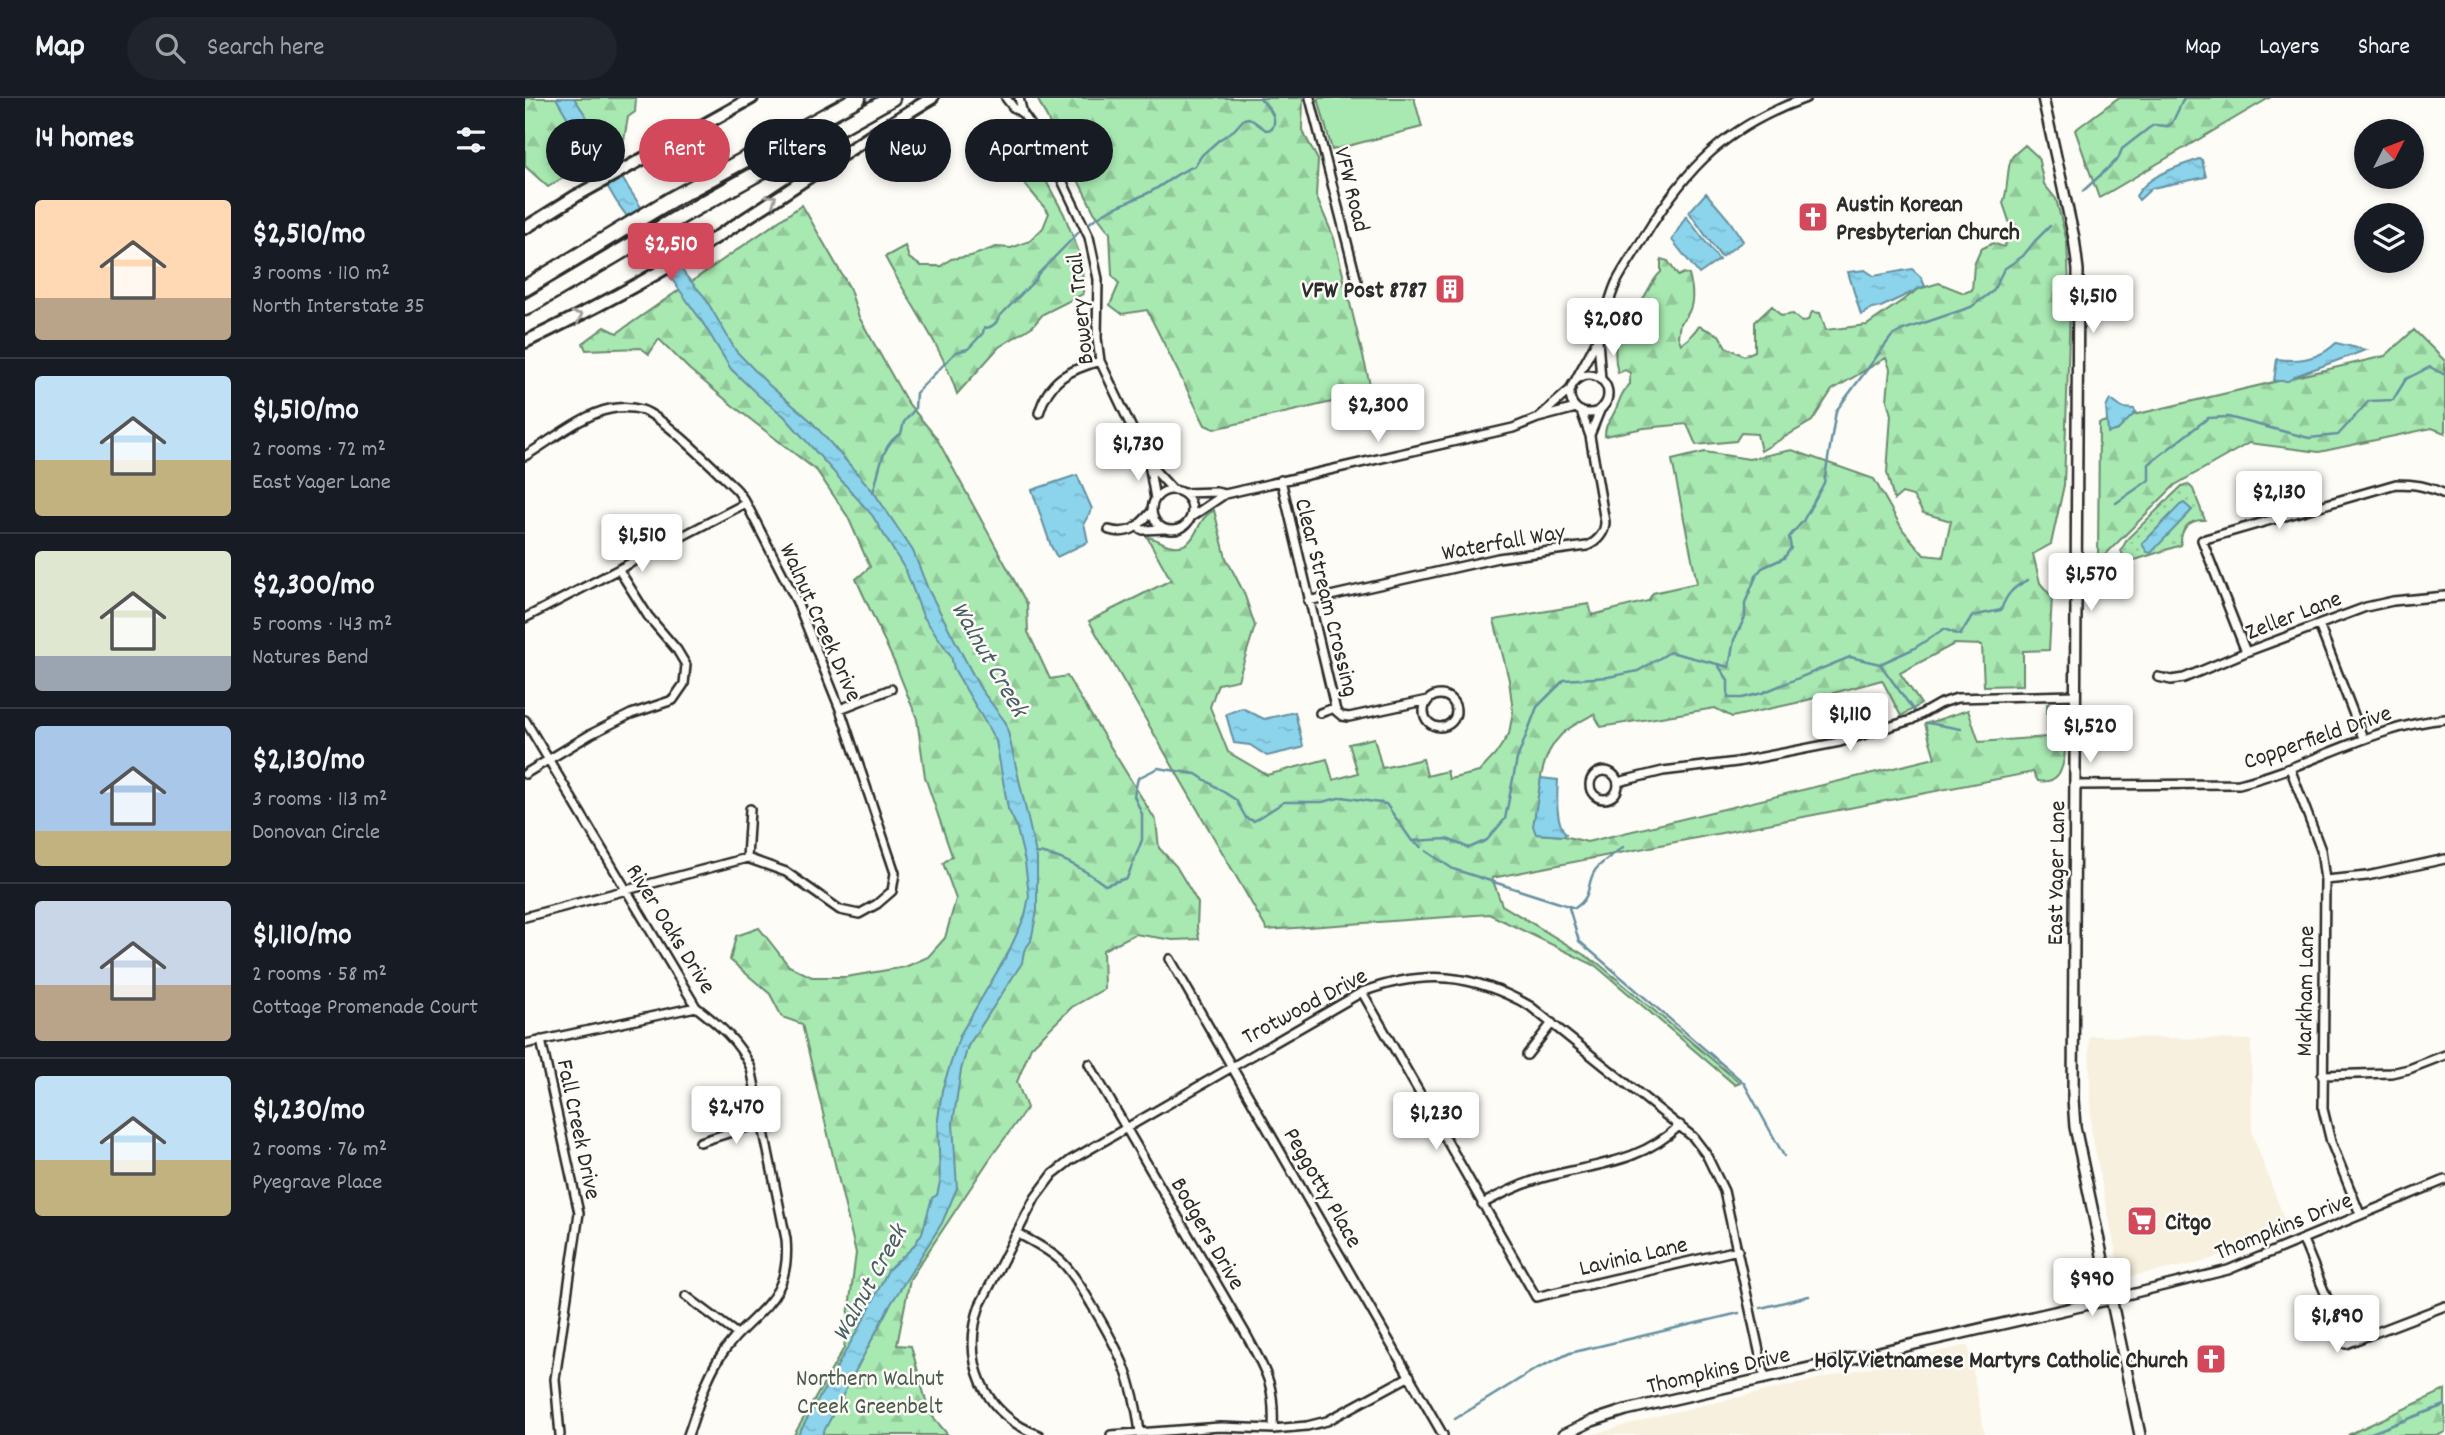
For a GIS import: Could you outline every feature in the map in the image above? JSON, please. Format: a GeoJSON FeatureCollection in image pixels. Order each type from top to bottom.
{"type":"FeatureCollection","features":[{"type":"Feature","properties":{"kind":"highway"},"geometry":{"type":"LineString","coordinates":[[525,288],[672,199],[858,98]]}},
{"type":"Feature","properties":{"kind":"highway"},"geometry":{"type":"LineString","coordinates":[[525,308],[683,215],[892,98]]}},
{"type":"Feature","properties":{"kind":"main road"},"geometry":{"type":"LineString","coordinates":[[525,228],[576,196],[752,98]]}},
{"type":"Feature","properties":{"kind":"main road"},"geometry":{"type":"LineString","coordinates":[[525,342],[630,289],[695,251],[869,135],[932,98]]}},
{"type":"Feature","properties":{"kind":"street","name":"Bowery Trail"},"geometry":{"type":"LineString","coordinates":[[1006,98],[1023,114]]}},
{"type":"Feature","properties":{"kind":"street","name":"Bowery Trail"},"geometry":{"type":"LineString","coordinates":[[1020,98],[1023,114],[1058,172],[1094,253],[1098,279],[1097,338],[1100,360],[1149,464],[1155,499]]}},
{"type":"Feature","properties":{"kind":"street","name":"VFW Road"},"geometry":{"type":"LineString","coordinates":[[1310,98],[1359,289]]}},
{"type":"Feature","properties":{"kind":"street"},"geometry":{"type":"LineString","coordinates":[[1578,409],[1570,398],[1573,385],[1597,339],[1617,281],[1683,178],[1730,136],[1756,119],[1806,98]]}},
{"type":"Feature","properties":{"kind":"street","name":"East Yager Lane"},"geometry":{"type":"LineString","coordinates":[[2043,98],[2072,228],[2078,270],[2075,1127],[2140,1435]]}},
{"type":"Feature","properties":{"kind":"street"},"geometry":{"type":"LineString","coordinates":[[1590,436],[1607,395],[1607,389],[1601,380],[1597,339]]}},
{"type":"Feature","properties":{"kind":"street"},"geometry":{"type":"LineString","coordinates":[[1039,412],[1044,394],[1053,384],[1073,370],[1100,360]]}},
{"type":"Feature","properties":{"kind":"street"},"geometry":{"type":"LineString","coordinates":[[1538,418],[1587,375],[1601,380]]}},
{"type":"Feature","properties":{"kind":"street","name":"Walnut Creek Drive"},"geometry":{"type":"LineString","coordinates":[[525,456],[588,417],[608,409],[625,407],[644,411],[663,424],[737,490],[746,503],[797,601],[840,709],[895,873],[892,891],[859,914],[840,910],[786,872],[747,858]]}},
{"type":"Feature","properties":{"kind":"street"},"geometry":{"type":"LineString","coordinates":[[1139,527],[1143,530],[1181,528],[1191,517],[1225,494],[1513,428],[1538,418],[1578,409],[1594,412],[1601,408]]}},
{"type":"Feature","properties":{"kind":"street","name":"Waterfall Way"},"geometry":{"type":"LineString","coordinates":[[1308,600],[1498,558],[1594,543],[1605,526],[1590,436],[1578,409]]}},
{"type":"Feature","properties":{"kind":"street","name":"Bowery Trail"},"geometry":{"type":"LineString","coordinates":[[1149,464],[1173,489]]}},
{"type":"Feature","properties":{"kind":"street","name":"Clear Stream Crossing"},"geometry":{"type":"LineString","coordinates":[[1280,480],[1334,708],[1339,714],[1349,717],[1428,700],[1437,695],[1448,697],[1455,705],[1453,721],[1445,726],[1430,723],[1424,709],[1428,700]]}},
{"type":"Feature","properties":{"kind":"street"},"geometry":{"type":"LineString","coordinates":[[2246,652],[2202,540],[2386,486],[2414,484],[2445,494]]}},
{"type":"Feature","properties":{"kind":"street"},"geometry":{"type":"LineString","coordinates":[[1109,530],[1123,532],[1139,527],[1152,511],[1155,499],[1163,492],[1173,489],[1183,493],[1225,494]]}},
{"type":"Feature","properties":{"kind":"street"},"geometry":{"type":"LineString","coordinates":[[1183,493],[1192,505],[1191,517]]}},
{"type":"Feature","properties":{"kind":"street"},"geometry":{"type":"LineString","coordinates":[[525,618],[746,503]]}},
{"type":"Feature","properties":{"kind":"street"},"geometry":{"type":"LineString","coordinates":[[1152,511],[1156,523],[1166,529]]}},
{"type":"Feature","properties":{"kind":"street"},"geometry":{"type":"LineString","coordinates":[[525,774],[591,734],[631,714],[673,700],[684,684],[685,665],[677,650],[648,616],[619,570]]}},
{"type":"Feature","properties":{"kind":"street","name":"Zeller Lane"},"geometry":{"type":"LineString","coordinates":[[2158,677],[2171,680],[2184,678],[2366,607],[2393,601],[2445,596]]}},
{"type":"Feature","properties":{"kind":"street"},"geometry":{"type":"LineString","coordinates":[[2319,625],[2364,738]]}},
{"type":"Feature","properties":{"kind":"street"},"geometry":{"type":"LineString","coordinates":[[840,709],[891,689]]}},
{"type":"Feature","properties":{"kind":"street"},"geometry":{"type":"LineString","coordinates":[[1618,782],[1663,771],[1737,762],[1840,742],[1911,720],[1939,704],[1957,698],[2075,695]]}},
{"type":"Feature","properties":{"kind":"street"},"geometry":{"type":"LineString","coordinates":[[1320,713],[1334,708]]}},
{"type":"Feature","properties":{"kind":"street","name":"Copperfield Drive"},"geometry":{"type":"LineString","coordinates":[[2075,785],[2239,784],[2290,768],[2399,726],[2445,719]]}},
{"type":"Feature","properties":{"kind":"street","name":"River Oaks Drive"},"geometry":{"type":"LineString","coordinates":[[525,720],[696,1007],[743,1050],[751,1068],[788,1257],[780,1289],[768,1305],[737,1334],[718,1360],[688,1435]]}},
{"type":"Feature","properties":{"kind":"street","name":"Markham Lane"},"geometry":{"type":"LineString","coordinates":[[2290,768],[2321,850],[2325,880],[2322,1075],[2326,1125],[2360,1214]]}},
{"type":"Feature","properties":{"kind":"street"},"geometry":{"type":"LineString","coordinates":[[1601,771],[1610,771],[1618,782],[1617,791],[1606,799],[1596,797],[1591,789],[1593,776],[1601,771]]}},
{"type":"Feature","properties":{"kind":"street"},"geometry":{"type":"LineString","coordinates":[[525,917],[625,888],[747,858],[750,809]]}},
{"type":"Feature","properties":{"kind":"street"},"geometry":{"type":"LineString","coordinates":[[2325,880],[2367,876],[2445,859]]}},
{"type":"Feature","properties":{"kind":"street","name":"Peggotty Place"},"geometry":{"type":"LineString","coordinates":[[1170,960],[1443,1435]]}},
{"type":"Feature","properties":{"kind":"street","name":"Trotwood Drive"},"geometry":{"type":"LineString","coordinates":[[1039,1435],[1011,1421],[997,1408],[982,1385],[975,1366],[973,1324],[980,1305],[1035,1198],[1053,1174],[1071,1160],[1362,992],[1388,983],[1434,976],[1460,978],[1506,993],[1529,1006],[1681,1125],[1706,1154],[1724,1191],[1765,1378]]}},
{"type":"Feature","properties":{"kind":"street"},"geometry":{"type":"LineString","coordinates":[[1362,992],[1482,1204],[1539,1179],[1645,1151],[1663,1142],[1681,1125]]}},
{"type":"Feature","properties":{"kind":"street"},"geometry":{"type":"LineString","coordinates":[[525,1044],[696,1007]]}},
{"type":"Feature","properties":{"kind":"street"},"geometry":{"type":"LineString","coordinates":[[1527,1055],[1552,1023]]}},
{"type":"Feature","properties":{"kind":"street","name":"Fall Creek Drive"},"geometry":{"type":"LineString","coordinates":[[541,1040],[579,1213],[555,1379],[560,1435]]}},
{"type":"Feature","properties":{"kind":"street"},"geometry":{"type":"LineString","coordinates":[[2322,1075],[2391,1073],[2445,1055]]}},
{"type":"Feature","properties":{"kind":"street","name":"Bodgers Drive"},"geometry":{"type":"LineString","coordinates":[[1089,1064],[1247,1336],[1268,1377],[1274,1397],[1273,1429]]}},
{"type":"Feature","properties":{"kind":"street"},"geometry":{"type":"LineString","coordinates":[[699,1142],[763,1122]]}},
{"type":"Feature","properties":{"kind":"street","name":"Thompkins Drive"},"geometry":{"type":"LineString","coordinates":[[1563,1435],[1592,1421],[1626,1410],[2228,1270],[2445,1180]]}},
{"type":"Feature","properties":{"kind":"street","name":"Lavinia Lane"},"geometry":{"type":"LineString","coordinates":[[1482,1204],[1537,1297],[1738,1250]]}},
{"type":"Feature","properties":{"kind":"street"},"geometry":{"type":"LineString","coordinates":[[1017,1233],[1062,1262],[1075,1278],[1118,1349],[1136,1398],[1140,1432]]}},
{"type":"Feature","properties":{"kind":"street"},"geometry":{"type":"LineString","coordinates":[[2303,1240],[2346,1344],[2445,1306]]}},
{"type":"Feature","properties":{"kind":"street"},"geometry":{"type":"LineString","coordinates":[[686,1296],[737,1334]]}},
{"type":"Feature","properties":{"kind":"street"},"geometry":{"type":"LineString","coordinates":[[1111,1435],[1220,1427],[1273,1429],[1327,1422],[1410,1376]]}},
{"type":"Feature","properties":{"kind":"shaded area"},"geometry":{"type":"Polygon","coordinates":[[[2089,1036],[2251,1040],[2252,1133],[2288,1229],[2201,1263],[2121,1278],[2091,1130],[2089,1036]]]}},
{"type":"Feature","properties":{"kind":"shaded area"},"geometry":{"type":"Polygon","coordinates":[[[1968,1345],[1985,1435],[1592,1435],[1669,1413],[1968,1345]]]}},
{"type":"Feature","properties":{"kind":"green space"},"geometry":{"type":"Polygon","coordinates":[[[525,98],[636,98],[635,112],[628,117],[625,134],[625,119],[546,119],[546,182],[556,182],[548,187],[525,166],[525,98]]]}},
{"type":"Feature","properties":{"kind":"green space"},"geometry":{"type":"Polygon","coordinates":[[[1037,98],[1303,98],[1302,130],[1318,160],[1316,196],[1334,238],[1372,393],[1214,429],[1205,425],[1147,310],[1122,314],[1110,305],[1119,284],[1112,275],[1110,233],[1094,212],[1079,182],[1113,182],[1113,119],[1048,119],[1037,98]]]}},
{"type":"Feature","properties":{"kind":"green space"},"geometry":{"type":"Polygon","coordinates":[[[1318,98],[1414,98],[1422,127],[1332,150],[1318,98]]]}},
{"type":"Feature","properties":{"kind":"green space"},"geometry":{"type":"Polygon","coordinates":[[[2118,98],[2269,98],[2099,198],[2075,130],[2118,98]]]}},
{"type":"Feature","properties":{"kind":"green space"},"geometry":{"type":"Polygon","coordinates":[[[2025,145],[2038,157],[2044,184],[2056,199],[2067,242],[2070,305],[2064,485],[2051,544],[2033,554],[2040,583],[2052,597],[2049,650],[2023,651],[2023,685],[1984,686],[1982,645],[1954,644],[1900,673],[1921,704],[1901,716],[1882,680],[1732,717],[1715,708],[1601,727],[1594,714],[1561,735],[1547,756],[1540,781],[1537,834],[1564,836],[1587,842],[1935,758],[1925,724],[1968,710],[1979,742],[2047,737],[2047,704],[2060,704],[2065,753],[2058,775],[2050,781],[2038,781],[2033,772],[1492,878],[1502,905],[1599,964],[1740,1083],[1735,1085],[1596,966],[1489,914],[1267,930],[1089,621],[1171,580],[1147,537],[1168,545],[1184,545],[1193,537],[1206,516],[1214,510],[1226,558],[1244,593],[1255,626],[1238,680],[1218,684],[1210,707],[1228,752],[1267,775],[1327,759],[1333,780],[1358,773],[1349,744],[1374,738],[1382,768],[1423,759],[1427,776],[1447,771],[1449,779],[1479,772],[1509,734],[1513,711],[1509,680],[1494,620],[1589,604],[1592,615],[1648,601],[1653,593],[1697,583],[1672,460],[1705,452],[1749,459],[1792,450],[1874,479],[1903,530],[1924,555],[1943,557],[1951,521],[1923,513],[1913,496],[1902,493],[1894,500],[1887,473],[1891,415],[1887,400],[1890,369],[1886,358],[1832,390],[1812,421],[1761,451],[1757,434],[1741,433],[1736,441],[1696,445],[1687,424],[1644,428],[1605,436],[1607,425],[1630,384],[1630,373],[1625,370],[1618,373],[1615,353],[1617,339],[1622,326],[1661,272],[1661,259],[1668,261],[1678,276],[1684,273],[1689,275],[1691,281],[1691,307],[1680,323],[1678,336],[1681,344],[1699,326],[1719,335],[1726,347],[1744,356],[1755,351],[1755,322],[1772,306],[1781,316],[1793,314],[1802,322],[1808,320],[1812,312],[1820,313],[1826,330],[1867,325],[1919,289],[1939,283],[1964,293],[1972,290],[1974,265],[1981,249],[1993,243],[2004,247],[2012,230],[2003,203],[2010,162],[2013,155],[2025,145]]]}},
{"type":"Feature","properties":{"kind":"green space"},"geometry":{"type":"Polygon","coordinates":[[[1047,182],[1064,214],[1082,260],[1083,294],[1043,314],[1033,326],[999,347],[957,394],[934,341],[885,257],[905,246],[909,258],[921,266],[941,266],[951,259],[971,256],[996,247],[1011,248],[1030,241],[1043,228],[1049,213],[1024,183],[1047,182]]]}},
{"type":"Feature","properties":{"kind":"green space","name":"Northern Walnut Creek Greenbelt"},"geometry":{"type":"Polygon","coordinates":[[[802,205],[849,287],[859,317],[907,402],[936,437],[1027,604],[1028,632],[1050,679],[1067,676],[1156,821],[1159,848],[1176,866],[1198,903],[1199,939],[1173,940],[1135,934],[1103,950],[1104,989],[1072,1007],[1031,1047],[1017,1082],[1027,1108],[910,1279],[897,1345],[911,1346],[929,1412],[948,1435],[794,1435],[844,1348],[856,1253],[802,1024],[782,1017],[770,994],[730,960],[736,936],[759,928],[789,966],[812,977],[846,977],[905,967],[928,957],[945,938],[956,899],[943,863],[952,856],[925,777],[917,719],[856,579],[870,567],[848,517],[817,471],[732,405],[689,369],[659,339],[649,354],[641,348],[586,350],[583,343],[605,327],[617,333],[802,205]]]}},
{"type":"Feature","properties":{"kind":"green space"},"geometry":{"type":"Polygon","coordinates":[[[2414,330],[2445,361],[2445,433],[2432,428],[2319,452],[2249,443],[2175,485],[2098,562],[2099,423],[2385,356],[2414,330]]]}},
{"type":"Feature","properties":{"kind":"green space"},"geometry":{"type":"Polygon","coordinates":[[[2188,484],[2193,489],[2205,520],[2194,521],[2187,526],[2182,534],[2181,545],[2126,563],[2121,550],[2128,538],[2182,486],[2188,484]]]}},
{"type":"Feature","properties":{"kind":"green space"},"geometry":{"type":"Polygon","coordinates":[[[2445,1390],[2445,1432],[2439,1435],[2348,1435],[2445,1390]]]}},
{"type":"Feature","properties":{"kind":"water"},"geometry":{"type":"Polygon","coordinates":[[[556,98],[574,98],[588,119],[568,119],[556,98]]]}},
{"type":"Feature","properties":{"kind":"water"},"geometry":{"type":"Polygon","coordinates":[[[2202,160],[2206,177],[2152,188],[2139,200],[2136,196],[2141,188],[2156,177],[2202,160]]]}},
{"type":"Feature","properties":{"kind":"water"},"geometry":{"type":"Polygon","coordinates":[[[605,182],[625,182],[686,276],[704,296],[736,351],[769,385],[810,420],[873,491],[913,551],[928,589],[980,688],[1006,723],[1037,858],[1037,911],[1031,941],[1024,951],[1022,963],[968,1046],[961,1070],[953,1123],[957,1188],[942,1223],[889,1307],[822,1435],[798,1435],[865,1317],[888,1270],[913,1247],[922,1233],[932,1198],[937,1195],[940,1182],[938,1119],[942,1090],[960,1035],[1008,953],[1025,916],[1029,896],[1025,862],[1016,825],[1008,809],[996,741],[954,669],[951,656],[923,616],[906,571],[872,515],[784,416],[731,369],[703,323],[605,182]]]}},
{"type":"Feature","properties":{"kind":"water"},"geometry":{"type":"Polygon","coordinates":[[[1706,193],[1743,241],[1721,257],[1689,212],[1706,193]]]}},
{"type":"Feature","properties":{"kind":"water"},"geometry":{"type":"Polygon","coordinates":[[[1686,216],[1719,260],[1699,274],[1672,240],[1686,216]]]}},
{"type":"Feature","properties":{"kind":"water"},"geometry":{"type":"Polygon","coordinates":[[[1912,269],[1921,277],[1925,286],[1861,315],[1848,272],[1865,270],[1874,276],[1912,269]]]}},
{"type":"Feature","properties":{"kind":"water"},"geometry":{"type":"Polygon","coordinates":[[[2336,343],[2366,350],[2288,381],[2274,381],[2277,359],[2309,358],[2323,353],[2336,343]]]}},
{"type":"Feature","properties":{"kind":"water"},"geometry":{"type":"Polygon","coordinates":[[[2110,399],[2122,408],[2134,409],[2136,412],[2118,430],[2108,433],[2106,408],[2110,399]]]}},
{"type":"Feature","properties":{"kind":"water"},"geometry":{"type":"Polygon","coordinates":[[[1077,475],[1092,509],[1084,523],[1088,542],[1057,557],[1032,490],[1077,475]]]}},
{"type":"Feature","properties":{"kind":"water"},"geometry":{"type":"Polygon","coordinates":[[[2184,503],[2192,510],[2151,553],[2147,552],[2142,544],[2184,503]]]}},
{"type":"Feature","properties":{"kind":"water"},"geometry":{"type":"Polygon","coordinates":[[[1242,708],[1264,719],[1295,712],[1303,746],[1267,756],[1250,745],[1234,743],[1226,714],[1242,708]]]}},
{"type":"Feature","properties":{"kind":"water"},"geometry":{"type":"Polygon","coordinates":[[[1541,778],[1558,780],[1557,808],[1562,829],[1566,834],[1564,836],[1536,834],[1533,826],[1541,778]]]}},
{"type":"Feature","properties":{"kind":"waterway"},"geometry":{"type":"LineString","coordinates":[[1087,225],[1108,211],[1152,191],[1195,166],[1202,155],[1244,119],[1249,118],[1266,130],[1272,129],[1273,117],[1260,98]]}},
{"type":"Feature","properties":{"kind":"waterway"},"geometry":{"type":"LineString","coordinates":[[2083,191],[2118,159],[2122,149],[2149,128],[2172,123],[2184,98]]}},
{"type":"Feature","properties":{"kind":"waterway"},"geometry":{"type":"LineString","coordinates":[[1035,853],[1063,860],[1105,885],[1127,878],[1142,840],[1142,814],[1134,796],[1138,778],[1158,768],[1196,774],[1236,800],[1246,818],[1254,821],[1284,802],[1322,802],[1343,797],[1386,804],[1412,841],[1447,839],[1469,848],[1487,840],[1505,819],[1517,759],[1537,707],[1564,680],[1608,677],[1638,671],[1670,652],[1729,667],[1734,640],[1745,617],[1745,603],[1757,574],[1762,568],[1784,558],[1791,548],[1789,537],[1803,521],[1824,483],[1836,411],[1892,336],[1971,307],[1993,291],[2004,269],[2023,256],[2050,226]]}},
{"type":"Feature","properties":{"kind":"waterway"},"geometry":{"type":"LineString","coordinates":[[873,493],[885,452],[894,438],[901,434],[904,422],[915,409],[916,393],[956,352],[968,349],[983,333],[984,328],[996,323],[1082,229]]}},
{"type":"Feature","properties":{"kind":"waterway"},"geometry":{"type":"LineString","coordinates":[[2116,503],[2149,480],[2149,464],[2208,418],[2228,417],[2309,438],[2338,435],[2369,401],[2393,400],[2406,379],[2430,367],[2445,375]]}},
{"type":"Feature","properties":{"kind":"waterway"},"geometry":{"type":"LineString","coordinates":[[1718,665],[1728,680],[1728,698],[1742,698],[1762,693],[1850,657],[1880,664],[1913,649],[1944,629],[1960,635],[1972,616],[2001,610],[2011,592],[2028,580]]}},
{"type":"Feature","properties":{"kind":"waterway"},"geometry":{"type":"LineString","coordinates":[[1880,664],[1914,711]]}},
{"type":"Feature","properties":{"kind":"waterway"},"geometry":{"type":"LineString","coordinates":[[1928,723],[1961,729]]}},
{"type":"Feature","properties":{"kind":"waterway"},"geometry":{"type":"LineString","coordinates":[[1412,841],[1421,847]]}},
{"type":"Feature","properties":{"kind":"waterway"},"geometry":{"type":"LineString","coordinates":[[1426,851],[1453,869],[1575,908],[1585,899],[1596,869],[1623,847]]}},
{"type":"Feature","properties":{"kind":"waterway"},"geometry":{"type":"LineString","coordinates":[[1569,908],[1579,941],[1744,1083],[1784,1156]]}},
{"type":"Feature","properties":{"kind":"waterway"},"geometry":{"type":"LineString","coordinates":[[1761,1308],[1809,1296]]}},
{"type":"Feature","properties":{"kind":"waterway"},"geometry":{"type":"LineString","coordinates":[[1455,1419],[1534,1370],[1570,1353],[1739,1313]]}},
{"type":"Feature","properties":{"kind":"waterway"},"geometry":{"type":"LineString","coordinates":[[2366,1435],[2445,1405]]}},
{"type":"Feature","properties":{"kind":"place","name":"Austin Korean Presbyterian Church"},"geometry":{"type":"Point","coordinates":[1813,217]}},
{"type":"Feature","properties":{"kind":"place","name":"VFW Post 8787"},"geometry":{"type":"Point","coordinates":[1450,289]}},
{"type":"Feature","properties":{"kind":"place","name":"Citgo"},"geometry":{"type":"Point","coordinates":[2142,1221]}},
{"type":"Feature","properties":{"kind":"place","name":"Holy Vietnamese Martyrs Catholic Church"},"geometry":{"type":"Point","coordinates":[2211,1359]}},
{"type":"Feature","properties":{"kind":"water label","name":"Walnut Creek"},"geometry":{"type":"Point","coordinates":[991,658]}},
{"type":"Feature","properties":{"kind":"water label","name":"Walnut Creek"},"geometry":{"type":"Point","coordinates":[868,1282]}}]}
